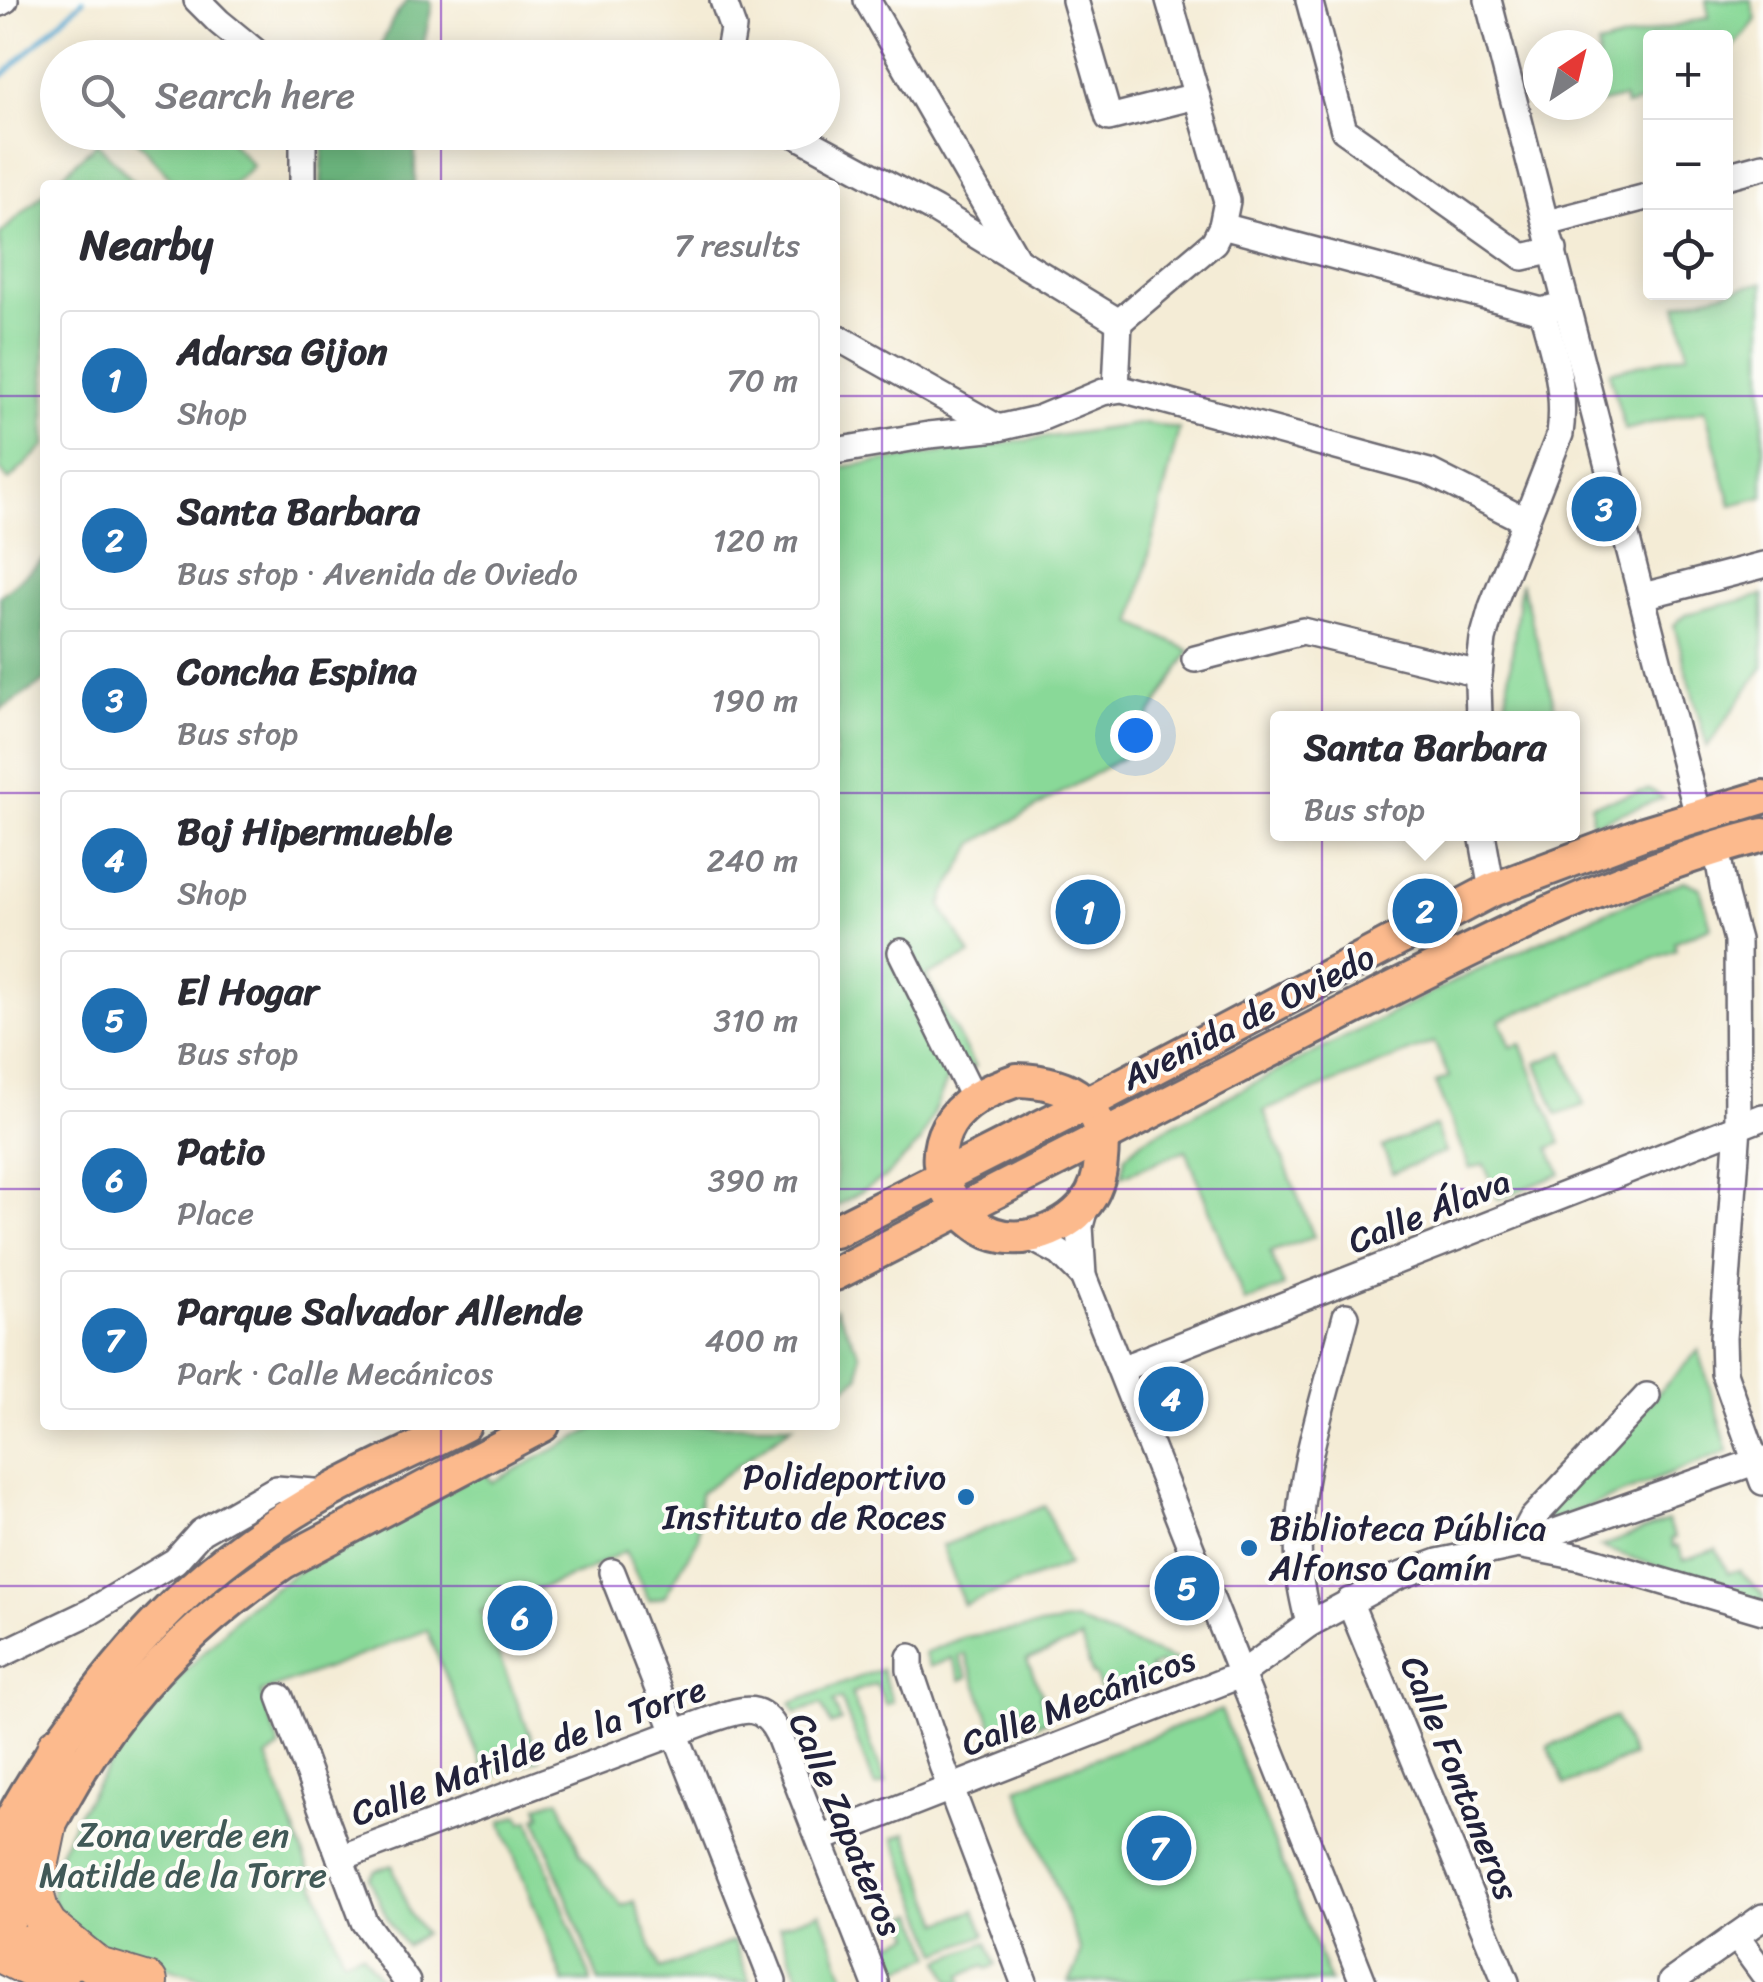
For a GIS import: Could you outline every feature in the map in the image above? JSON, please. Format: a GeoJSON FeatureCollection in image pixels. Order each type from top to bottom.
{"type":"FeatureCollection","features":[{"type":"Feature","properties":{"kind":"highway"},"geometry":{"type":"LineString","coordinates":[[0,1893],[57,1746]]}},
{"type":"Feature","properties":{"kind":"highway"},"geometry":{"type":"LineString","coordinates":[[46,1828],[34,1891],[39,1911],[48,1926],[98,1967]]}},
{"type":"Feature","properties":{"kind":"highway"},"geometry":{"type":"LineString","coordinates":[[0,1950],[36,1944],[148,1982]]}},
{"type":"Feature","properties":{"kind":"highway"},"geometry":{"type":"LineString","coordinates":[[0,1950],[51,1981]]}},
{"type":"Feature","properties":{"kind":"main road","name":"Avenida de Oviedo"},"geometry":{"type":"LineString","coordinates":[[840,1228],[1492,890],[1644,832],[1763,797]]}},
{"type":"Feature","properties":{"kind":"main road","name":"Avenida de Oviedo"},"geometry":{"type":"LineString","coordinates":[[977,1212],[1104,1136],[1566,903],[1716,847],[1763,834]]}},
{"type":"Feature","properties":{"kind":"main road"},"geometry":{"type":"LineString","coordinates":[[1018,1080],[1046,1080],[1070,1090],[1088,1103],[1104,1136],[1100,1178],[1086,1204],[1061,1224],[1030,1237],[1013,1238],[947,1194],[941,1178],[942,1148],[948,1126],[974,1099],[1018,1080]]}},
{"type":"Feature","properties":{"kind":"main road"},"geometry":{"type":"LineString","coordinates":[[840,1271],[921,1229],[958,1227],[977,1212]]}},
{"type":"Feature","properties":{"kind":"main road"},"geometry":{"type":"LineString","coordinates":[[0,1843],[27,1790],[111,1672],[182,1595],[240,1549],[327,1493],[454,1430]]}},
{"type":"Feature","properties":{"kind":"main road"},"geometry":{"type":"LineString","coordinates":[[0,1950],[20,1887],[46,1828],[89,1754],[134,1693],[186,1637],[284,1562],[535,1430]]}},
{"type":"Feature","properties":{"kind":"street"},"geometry":{"type":"LineString","coordinates":[[197,0],[241,40]]}},
{"type":"Feature","properties":{"kind":"street"},"geometry":{"type":"LineString","coordinates":[[723,0],[733,28],[731,40]]}},
{"type":"Feature","properties":{"kind":"street"},"geometry":{"type":"LineString","coordinates":[[866,0],[1018,260]]}},
{"type":"Feature","properties":{"kind":"street"},"geometry":{"type":"LineString","coordinates":[[1076,0],[1109,118],[1196,96]]}},
{"type":"Feature","properties":{"kind":"street"},"geometry":{"type":"LineString","coordinates":[[1116,389],[1120,322],[1214,242],[1222,226],[1226,201],[1169,0]]}},
{"type":"Feature","properties":{"kind":"street"},"geometry":{"type":"LineString","coordinates":[[1309,0],[1344,130],[1523,258],[1554,250]]}},
{"type":"Feature","properties":{"kind":"street"},"geometry":{"type":"LineString","coordinates":[[1488,0],[1698,816]]}},
{"type":"Feature","properties":{"kind":"street"},"geometry":{"type":"LineString","coordinates":[[303,180],[304,150]]}},
{"type":"Feature","properties":{"kind":"street"},"geometry":{"type":"LineString","coordinates":[[823,150],[935,210],[1120,322]]}},
{"type":"Feature","properties":{"kind":"street"},"geometry":{"type":"LineString","coordinates":[[1733,174],[1763,166]]}},
{"type":"Feature","properties":{"kind":"street"},"geometry":{"type":"LineString","coordinates":[[1546,223],[1643,198]]}},
{"type":"Feature","properties":{"kind":"street"},"geometry":{"type":"LineString","coordinates":[[1222,226],[1542,311],[1568,304]]}},
{"type":"Feature","properties":{"kind":"street"},"geometry":{"type":"LineString","coordinates":[[1479,711],[1483,639],[1492,607],[1560,434],[1563,413],[1557,365],[1542,311]]}},
{"type":"Feature","properties":{"kind":"street"},"geometry":{"type":"LineString","coordinates":[[840,339],[998,428]]}},
{"type":"Feature","properties":{"kind":"street"},"geometry":{"type":"LineString","coordinates":[[840,450],[998,428],[1050,415],[1116,389],[1429,472],[1526,521]]}},
{"type":"Feature","properties":{"kind":"street"},"geometry":{"type":"LineString","coordinates":[[1643,596],[1763,565]]}},
{"type":"Feature","properties":{"kind":"street"},"geometry":{"type":"LineString","coordinates":[[1195,658],[1303,631],[1479,674]]}},
{"type":"Feature","properties":{"kind":"street"},"geometry":{"type":"LineString","coordinates":[[1483,841],[1492,890]]}},
{"type":"Feature","properties":{"kind":"street"},"geometry":{"type":"LineString","coordinates":[[1716,847],[1738,940],[1738,1126],[1724,1372],[1761,1468]]}},
{"type":"Feature","properties":{"kind":"street"},"geometry":{"type":"LineString","coordinates":[[901,952],[974,1099]]}},
{"type":"Feature","properties":{"kind":"street"},"geometry":{"type":"LineString","coordinates":[[1046,1080],[1134,1079]]}},
{"type":"Feature","properties":{"kind":"street","name":"Calle Álava"},"geometry":{"type":"LineString","coordinates":[[1121,1369],[1763,1117]]}},
{"type":"Feature","properties":{"kind":"street"},"geometry":{"type":"LineString","coordinates":[[871,1212],[924,1164],[948,1126]]}},
{"type":"Feature","properties":{"kind":"street"},"geometry":{"type":"LineString","coordinates":[[1086,1204],[1080,1226],[1084,1276],[1363,1982]]}},
{"type":"Feature","properties":{"kind":"street"},"geometry":{"type":"LineString","coordinates":[[1030,1237],[1060,1253],[1084,1276]]}},
{"type":"Feature","properties":{"kind":"street"},"geometry":{"type":"LineString","coordinates":[[1309,1624],[1299,1574],[1298,1540],[1311,1450],[1346,1316]]}},
{"type":"Feature","properties":{"kind":"street"},"geometry":{"type":"LineString","coordinates":[[1647,1396],[1532,1520],[1518,1544],[1580,1556],[1763,1611]]}},
{"type":"Feature","properties":{"kind":"street","name":"Calle Mecánicos"},"geometry":{"type":"LineString","coordinates":[[820,1840],[1240,1675],[1309,1624],[1397,1577],[1438,1562],[1518,1544],[1761,1468]]}},
{"type":"Feature","properties":{"kind":"street"},"geometry":{"type":"LineString","coordinates":[[0,1655],[90,1612],[175,1560],[201,1532],[276,1489],[327,1493]]}},
{"type":"Feature","properties":{"kind":"street"},"geometry":{"type":"LineString","coordinates":[[612,1572],[773,1982]]}},
{"type":"Feature","properties":{"kind":"street","name":"Calle Fontaneros"},"geometry":{"type":"LineString","coordinates":[[1349,1601],[1506,1982]]}},
{"type":"Feature","properties":{"kind":"street"},"geometry":{"type":"LineString","coordinates":[[910,1656],[910,1670],[951,1788],[1024,1982]]}},
{"type":"Feature","properties":{"kind":"street","name":"Calle Matilde de la Torre"},"geometry":{"type":"LineString","coordinates":[[280,1697],[364,1922],[407,1982]]}},
{"type":"Feature","properties":{"kind":"street","name":"Calle Matilde de la Torre"},"geometry":{"type":"LineString","coordinates":[[340,1858],[741,1710]]}},
{"type":"Feature","properties":{"kind":"street","name":"Calle Zapateros"},"geometry":{"type":"LineString","coordinates":[[741,1710],[755,1710],[769,1717],[875,1982]]}},
{"type":"Feature","properties":{"kind":"street"},"geometry":{"type":"LineString","coordinates":[[1671,1982],[1763,1918]]}},
{"type":"Feature","properties":{"kind":"street"},"geometry":{"type":"LineString","coordinates":[[1736,1936],[1763,1973]]}},
{"type":"Feature","properties":{"kind":"green space"},"geometry":{"type":"Polygon","coordinates":[[[407,0],[430,0],[425,40],[384,40],[407,0]]]}},
{"type":"Feature","properties":{"kind":"green space"},"geometry":{"type":"Polygon","coordinates":[[[1706,0],[1751,0],[1756,20],[1733,48],[1733,30],[1659,30],[1709,17],[1706,0]]]}},
{"type":"Feature","properties":{"kind":"green space"},"geometry":{"type":"Polygon","coordinates":[[[1643,34],[1643,102],[1626,106],[1623,98],[1613,100],[1613,42],[1643,34]]]}},
{"type":"Feature","properties":{"kind":"green space"},"geometry":{"type":"Polygon","coordinates":[[[90,150],[104,150],[132,180],[57,180],[90,150]]]}},
{"type":"Feature","properties":{"kind":"green space"},"geometry":{"type":"Polygon","coordinates":[[[145,150],[238,150],[253,166],[238,180],[172,180],[145,150]]]}},
{"type":"Feature","properties":{"kind":"green space"},"geometry":{"type":"Polygon","coordinates":[[[323,150],[415,150],[415,180],[321,180],[323,150]]]}},
{"type":"Feature","properties":{"kind":"green space"},"geometry":{"type":"Polygon","coordinates":[[[40,197],[40,451],[9,480],[0,470],[0,234],[40,197]]]}},
{"type":"Feature","properties":{"kind":"green space"},"geometry":{"type":"Polygon","coordinates":[[[1763,282],[1763,497],[1731,505],[1705,409],[1625,430],[1609,372],[1688,353],[1677,304],[1733,300],[1733,290],[1763,282]]]}},
{"type":"Feature","properties":{"kind":"green space"},"geometry":{"type":"Polygon","coordinates":[[[1145,423],[1179,429],[1133,623],[1190,651],[1125,756],[975,843],[941,906],[971,955],[926,976],[975,1067],[950,1074],[920,1143],[884,1178],[840,1204],[840,467],[1145,423]]]}},
{"type":"Feature","properties":{"kind":"green space"},"geometry":{"type":"Polygon","coordinates":[[[40,562],[40,684],[0,710],[0,596],[40,562]]]}},
{"type":"Feature","properties":{"kind":"green space"},"geometry":{"type":"Polygon","coordinates":[[[1521,582],[1556,711],[1505,711],[1521,582]]]}},
{"type":"Feature","properties":{"kind":"green space"},"geometry":{"type":"Polygon","coordinates":[[[1763,595],[1763,667],[1707,747],[1674,625],[1686,614],[1763,595]]]}},
{"type":"Feature","properties":{"kind":"green space"},"geometry":{"type":"Polygon","coordinates":[[[1650,789],[1663,798],[1592,824],[1591,805],[1650,789]]]}},
{"type":"Feature","properties":{"kind":"green space"},"geometry":{"type":"Polygon","coordinates":[[[1684,881],[1700,888],[1711,927],[1674,942],[1676,950],[1500,1020],[1511,1047],[1521,1044],[1561,1143],[1549,1148],[1561,1174],[1498,1199],[1484,1164],[1470,1169],[1435,1083],[1449,1077],[1434,1042],[1264,1111],[1314,1237],[1270,1252],[1284,1286],[1245,1302],[1186,1150],[1122,1176],[1125,1156],[1141,1141],[1457,980],[1596,916],[1684,881]]]}},
{"type":"Feature","properties":{"kind":"green space"},"geometry":{"type":"Polygon","coordinates":[[[1564,1052],[1584,1105],[1557,1115],[1537,1063],[1564,1052]]]}},
{"type":"Feature","properties":{"kind":"green space"},"geometry":{"type":"Polygon","coordinates":[[[1435,1126],[1445,1152],[1393,1173],[1382,1147],[1435,1126]]]}},
{"type":"Feature","properties":{"kind":"green space"},"geometry":{"type":"Polygon","coordinates":[[[840,1316],[860,1354],[859,1377],[840,1390],[840,1316]]]}},
{"type":"Feature","properties":{"kind":"green space"},"geometry":{"type":"Polygon","coordinates":[[[1699,1350],[1728,1451],[1547,1523],[1552,1505],[1699,1350]]]}},
{"type":"Feature","properties":{"kind":"green space","name":"Zona verde en Matilde de la Torre"},"geometry":{"type":"Polygon","coordinates":[[[591,1430],[786,1430],[700,1493],[698,1539],[665,1596],[649,1601],[625,1551],[586,1571],[481,1611],[540,1759],[487,1777],[427,1630],[261,1693],[280,1748],[267,1757],[343,1959],[362,1953],[383,1982],[213,1982],[77,1939],[52,1900],[53,1868],[75,1818],[138,1720],[247,1607],[297,1572],[484,1470],[492,1482],[591,1430]]]}},
{"type":"Feature","properties":{"kind":"green space"},"geometry":{"type":"Polygon","coordinates":[[[1045,1506],[1068,1565],[964,1605],[942,1546],[1045,1506]]]}},
{"type":"Feature","properties":{"kind":"green space"},"geometry":{"type":"Polygon","coordinates":[[[1667,1521],[1675,1538],[1671,1539],[1673,1547],[1678,1546],[1684,1560],[1716,1549],[1728,1573],[1739,1570],[1763,1595],[1763,1603],[1600,1547],[1667,1521]]]}},
{"type":"Feature","properties":{"kind":"green space"},"geometry":{"type":"Polygon","coordinates":[[[1075,1621],[1191,1667],[1167,1676],[1161,1663],[1150,1668],[1155,1680],[1104,1699],[1081,1639],[1027,1660],[1049,1720],[997,1739],[965,1654],[959,1656],[968,1677],[961,1680],[952,1658],[930,1667],[924,1653],[964,1637],[1075,1621]]]}},
{"type":"Feature","properties":{"kind":"green space"},"geometry":{"type":"Polygon","coordinates":[[[881,1669],[893,1702],[886,1705],[876,1684],[851,1693],[886,1783],[875,1787],[841,1699],[833,1702],[841,1721],[831,1725],[821,1704],[796,1713],[791,1703],[881,1669]]]}},
{"type":"Feature","properties":{"kind":"green space"},"geometry":{"type":"Polygon","coordinates":[[[1221,1710],[1330,1982],[1069,1982],[1081,1950],[1017,1788],[1221,1710]]]}},
{"type":"Feature","properties":{"kind":"green space"},"geometry":{"type":"Polygon","coordinates":[[[1615,1717],[1632,1756],[1565,1785],[1548,1747],[1615,1717]]]}},
{"type":"Feature","properties":{"kind":"green space"},"geometry":{"type":"Polygon","coordinates":[[[559,1799],[580,1853],[622,1906],[634,1901],[660,1969],[734,1941],[750,1982],[599,1982],[536,1818],[541,1816],[538,1806],[559,1799]]]}},
{"type":"Feature","properties":{"kind":"green space"},"geometry":{"type":"Polygon","coordinates":[[[519,1815],[522,1822],[529,1820],[592,1982],[564,1982],[501,1822],[519,1815]]]}},
{"type":"Feature","properties":{"kind":"green space"},"geometry":{"type":"Polygon","coordinates":[[[906,1833],[941,1923],[975,1910],[985,1935],[939,1953],[894,1838],[906,1833]]]}},
{"type":"Feature","properties":{"kind":"green space"},"geometry":{"type":"Polygon","coordinates":[[[392,1865],[410,1914],[424,1933],[406,1946],[390,1924],[369,1878],[375,1871],[392,1865]]]}},
{"type":"Feature","properties":{"kind":"green space"},"geometry":{"type":"Polygon","coordinates":[[[821,1912],[847,1982],[801,1982],[779,1926],[821,1912]]]}},
{"type":"Feature","properties":{"kind":"green space"},"geometry":{"type":"Polygon","coordinates":[[[916,1913],[933,1956],[897,1970],[887,1945],[912,1935],[906,1917],[916,1913]]]}},
{"type":"Feature","properties":{"kind":"green space"},"geometry":{"type":"Polygon","coordinates":[[[987,1942],[996,1965],[961,1975],[963,1982],[950,1982],[941,1960],[987,1942]]]}},
{"type":"Feature","properties":{"kind":"waterway"},"geometry":{"type":"LineString","coordinates":[[40,40],[83,0]]}},
{"type":"Feature","properties":{"kind":"waterway"},"geometry":{"type":"LineString","coordinates":[[0,78],[40,40]]}},
{"type":"Feature","properties":{"kind":"place","name":"Concha Espina"},"geometry":{"type":"Point","coordinates":[1604,509]}},
{"type":"Feature","properties":{"kind":"place","name":"Santa Barbara"},"geometry":{"type":"Point","coordinates":[1425,911]}},
{"type":"Feature","properties":{"kind":"place","name":"Adarsa Gijon"},"geometry":{"type":"Point","coordinates":[1088,912]}},
{"type":"Feature","properties":{"kind":"place","name":"Boj Hipermueble"},"geometry":{"type":"Point","coordinates":[1171,1399]}},
{"type":"Feature","properties":{"kind":"place","name":"Polideportivo Instituto de Roces"},"geometry":{"type":"Point","coordinates":[966,1497]}},
{"type":"Feature","properties":{"kind":"place","name":"Biblioteca Pública Alfonso Camín"},"geometry":{"type":"Point","coordinates":[1249,1548]}},
{"type":"Feature","properties":{"kind":"place","name":"El Hogar"},"geometry":{"type":"Point","coordinates":[1187,1588]}},
{"type":"Feature","properties":{"kind":"place","name":"Patio"},"geometry":{"type":"Point","coordinates":[520,1618]}},
{"type":"Feature","properties":{"kind":"place","name":"Parque Salvador Allende"},"geometry":{"type":"Point","coordinates":[1159,1848]}}]}
